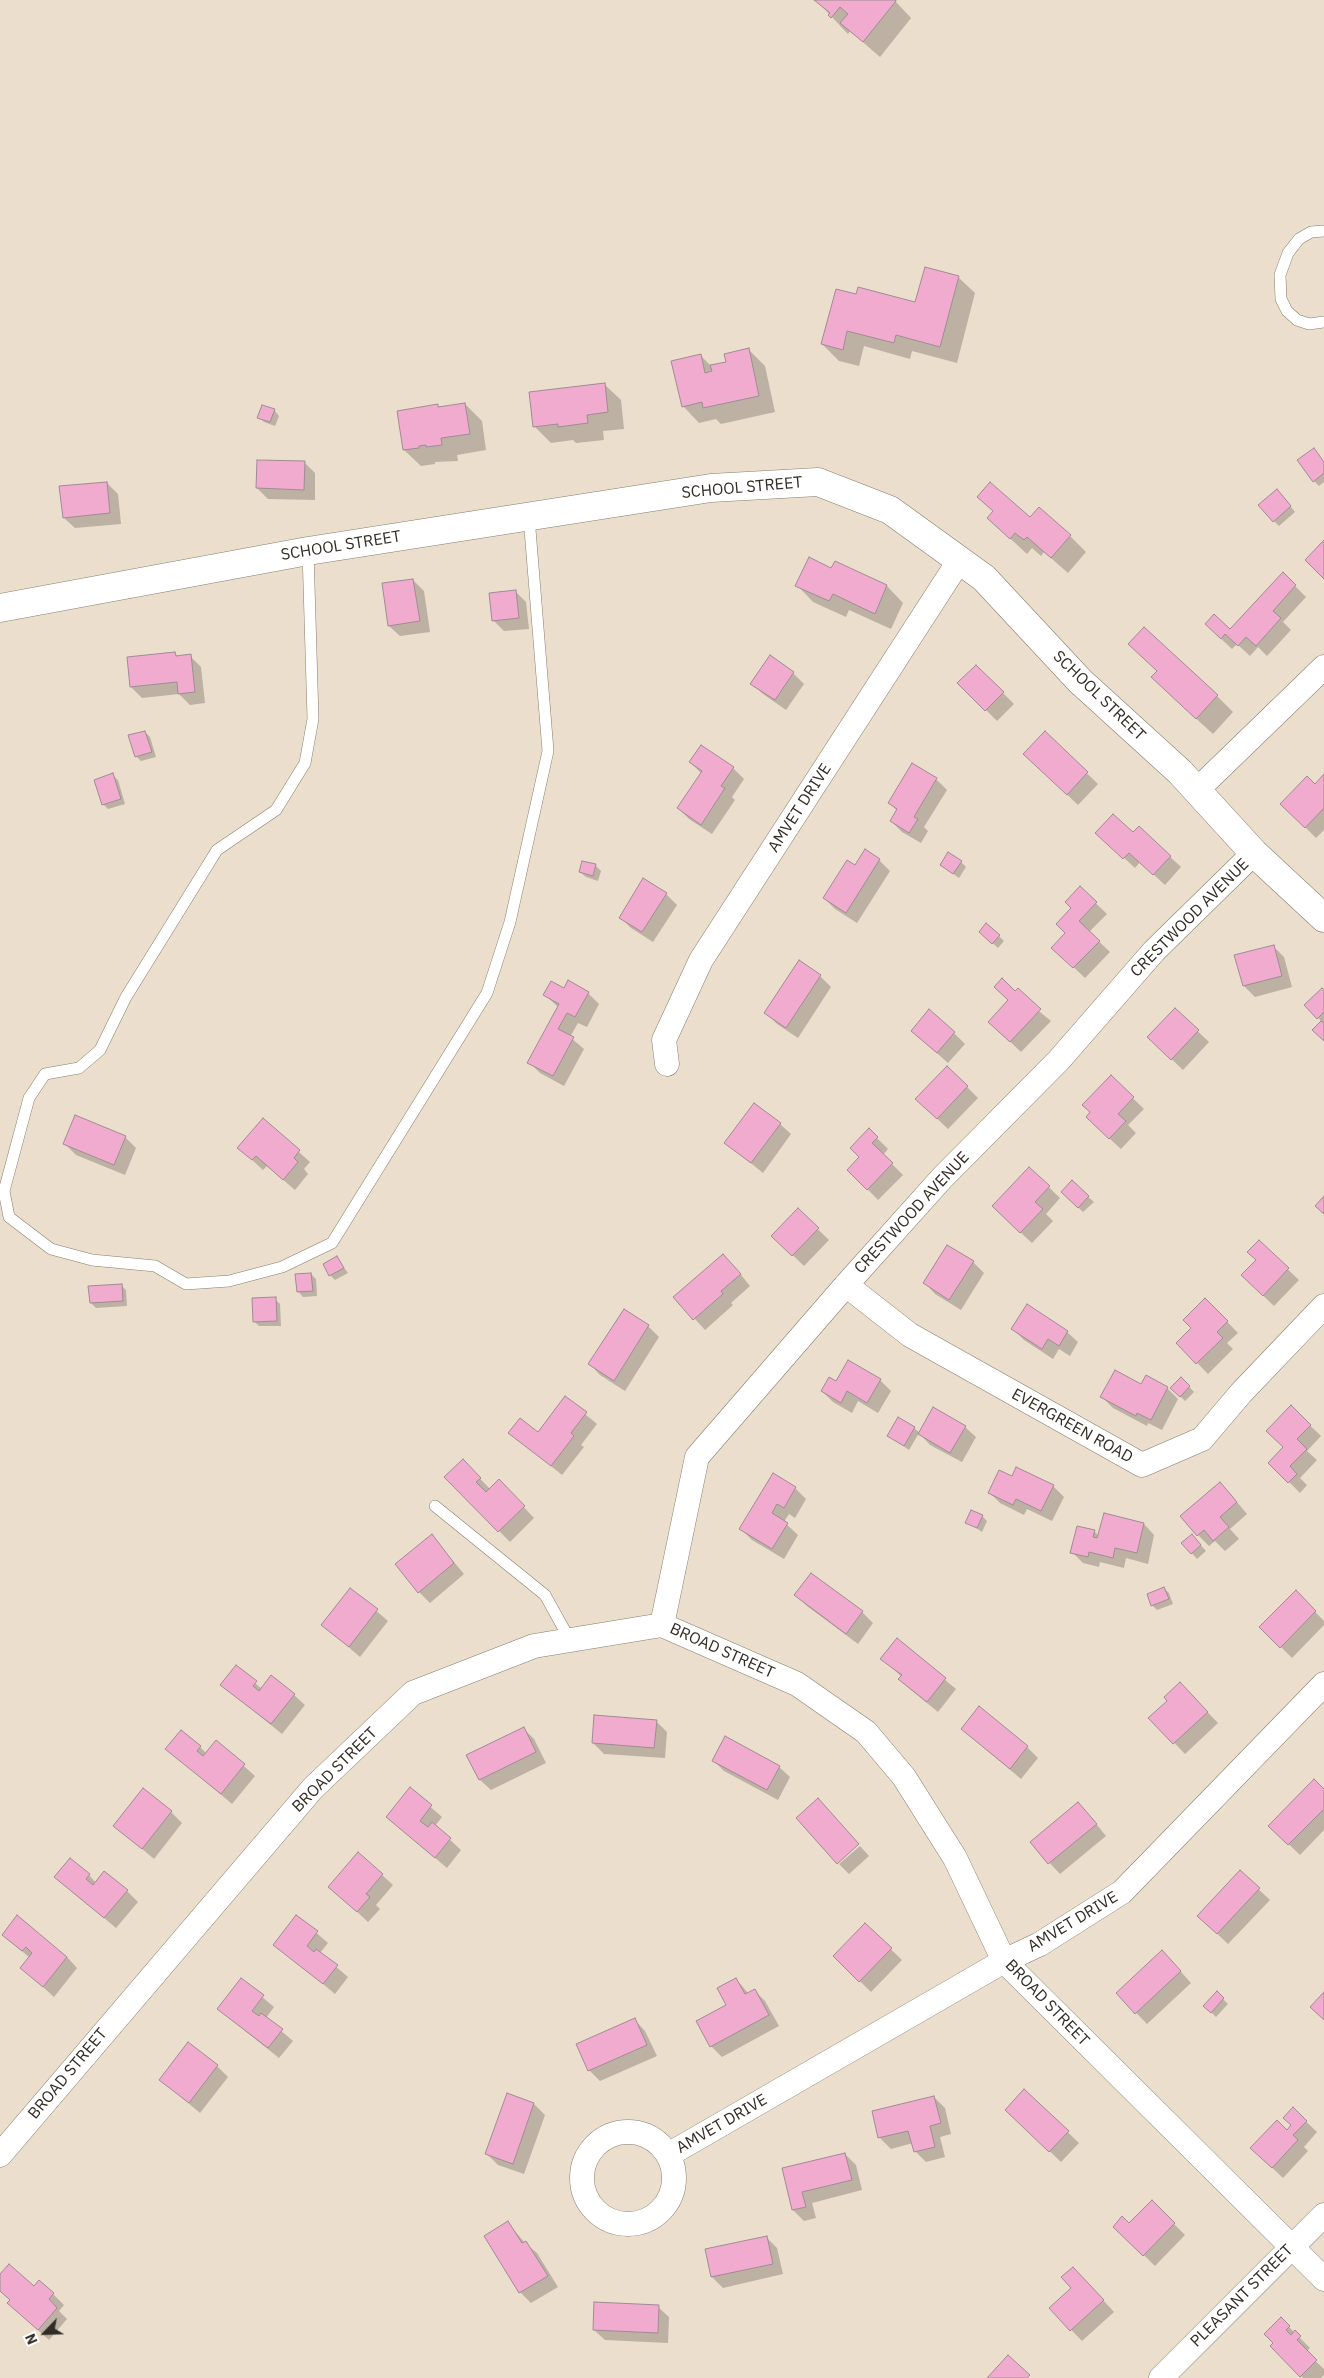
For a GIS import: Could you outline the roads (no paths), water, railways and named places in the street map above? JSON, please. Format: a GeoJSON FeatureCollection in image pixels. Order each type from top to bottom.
{"type":"FeatureCollection","features":[{"type":"Feature","properties":{"kind":"street","name":"SCHOOL STREET"},"geometry":{"type":"LineString","coordinates":[[0,608],[308,551],[711,488],[818,482],[890,510],[984,578],[1080,681],[1180,772],[1254,853],[1324,918]]}},
{"type":"Feature","properties":{"kind":"street","name":"AMVET DRIVE"},"geometry":{"type":"LineString","coordinates":[[666,1064],[664,1040],[701,960],[959,561]]}},
{"type":"Feature","properties":{"kind":"street"},"geometry":{"type":"LineString","coordinates":[[1197,790],[1324,667]]}},
{"type":"Feature","properties":{"kind":"street","name":"CRESTWOOD AVENUE"},"geometry":{"type":"LineString","coordinates":[[662,1625],[697,1457],[846,1285],[942,1178],[1059,1060],[1154,951],[1254,853]]}},
{"type":"Feature","properties":{"kind":"street","name":"EVERGREEN ROAD"},"geometry":{"type":"LineString","coordinates":[[846,1285],[910,1335],[1142,1465],[1202,1438],[1241,1393],[1324,1306]]}},
{"type":"Feature","properties":{"kind":"street","name":"BROAD STREET"},"geometry":{"type":"LineString","coordinates":[[0,2155],[313,1788],[413,1692],[534,1646],[662,1625],[797,1684],[866,1732],[904,1777],[955,1858],[1004,1961],[1324,2279]]}},
{"type":"Feature","properties":{"kind":"street","name":"AMVET DRIVE"},"geometry":{"type":"LineString","coordinates":[[668,2155],[1004,1961],[1040,1944],[1122,1892],[1324,1684]]}},
{"type":"Feature","properties":{"kind":"street","name":"PLEASANT STREET"},"geometry":{"type":"LineString","coordinates":[[1162,2378],[1324,2215]]}},
{"type":"Feature","properties":{"kind":"lane"},"geometry":{"type":"LineString","coordinates":[[1324,231],[1311,232],[1299,239],[1288,252],[1280,275],[1281,299],[1287,311],[1297,320],[1309,324],[1324,322]]}},
{"type":"Feature","properties":{"kind":"lane"},"geometry":{"type":"LineString","coordinates":[[308,551],[312,719],[305,763],[276,810],[217,850],[126,997],[100,1050],[79,1068],[45,1074],[29,1098],[4,1191],[9,1217],[51,1248],[92,1260],[155,1266],[186,1284],[229,1281],[282,1267],[332,1243],[486,993],[510,922],[548,751],[529,517]]}},
{"type":"Feature","properties":{"kind":"lane"},"geometry":{"type":"LineString","coordinates":[[435,1506],[546,1595],[570,1640]]}}]}
